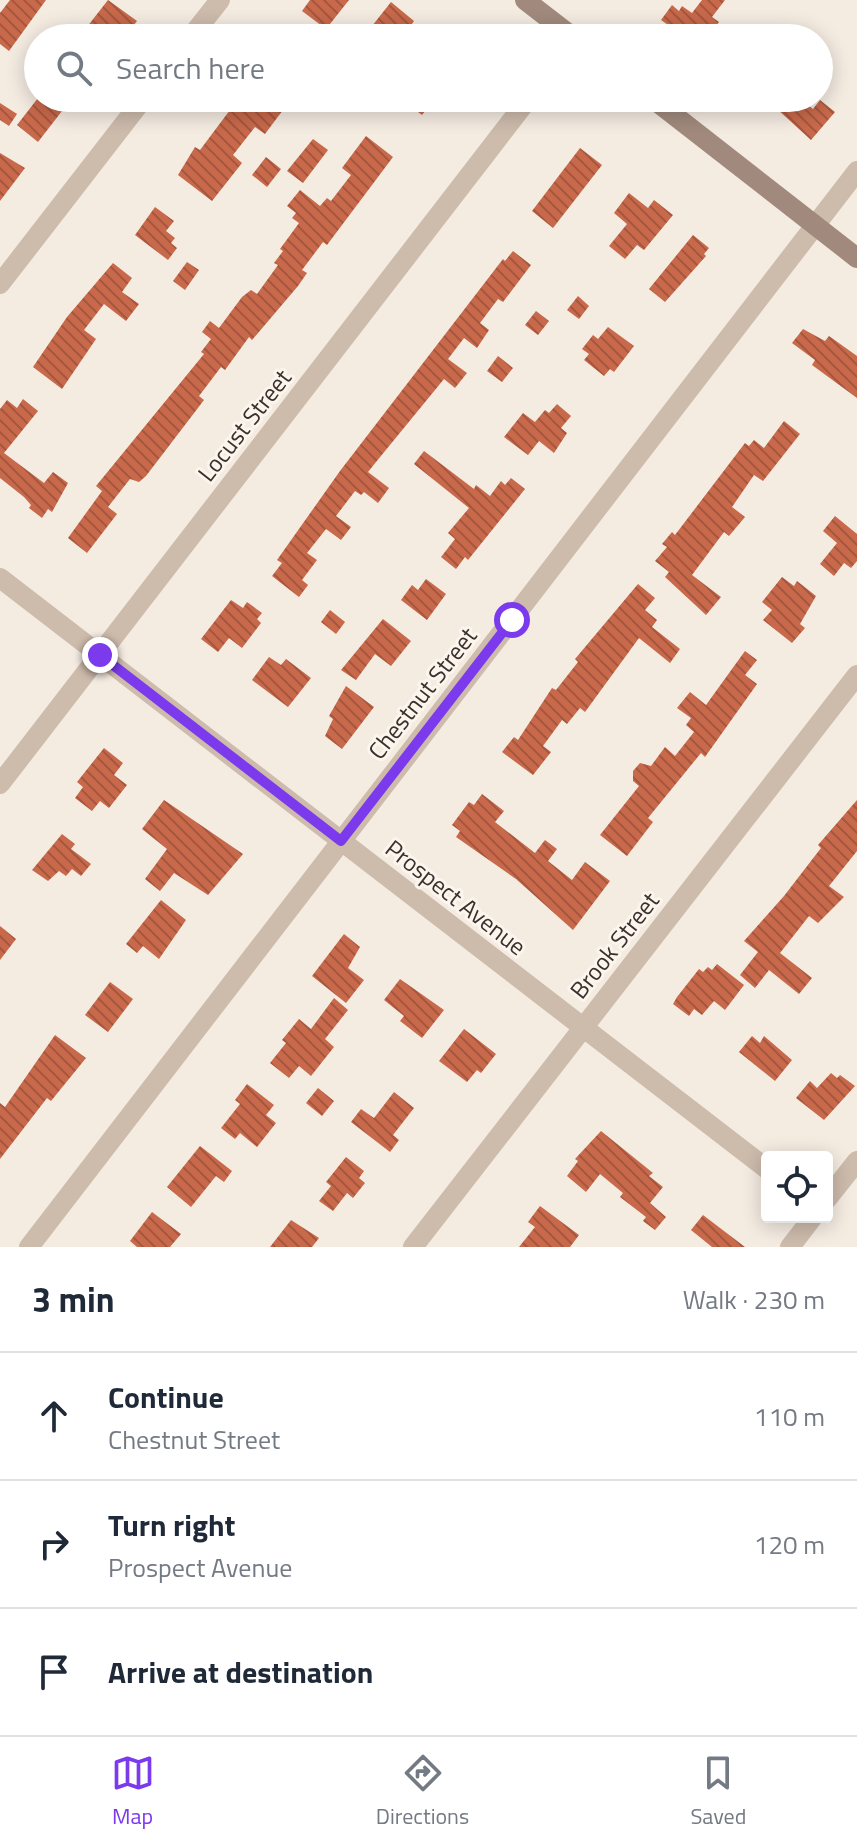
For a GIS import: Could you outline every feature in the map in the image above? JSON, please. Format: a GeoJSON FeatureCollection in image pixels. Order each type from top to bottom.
{"type":"FeatureCollection","features":[{"type":"Feature","properties":{"kind":"main road"},"geometry":{"type":"LineString","coordinates":[[525,0],[556,24]]}},
{"type":"Feature","properties":{"kind":"main road"},"geometry":{"type":"LineString","coordinates":[[670,112],[857,258]]}},
{"type":"Feature","properties":{"kind":"street"},"geometry":{"type":"LineString","coordinates":[[201,24],[220,0]]}},
{"type":"Feature","properties":{"kind":"street"},"geometry":{"type":"LineString","coordinates":[[0,284],[133,112]]}},
{"type":"Feature","properties":{"kind":"street","name":"Locust Street"},"geometry":{"type":"LineString","coordinates":[[0,784],[518,112]]}},
{"type":"Feature","properties":{"kind":"street","name":"Chestnut Street"},"geometry":{"type":"LineString","coordinates":[[29,1247],[857,171]]}},
{"type":"Feature","properties":{"kind":"street","name":"Prospect Avenue"},"geometry":{"type":"LineString","coordinates":[[0,578],[761,1164]]}},
{"type":"Feature","properties":{"kind":"street","name":"Brook Street"},"geometry":{"type":"LineString","coordinates":[[413,1247],[857,675]]}},
{"type":"Feature","properties":{"kind":"street"},"geometry":{"type":"LineString","coordinates":[[833,1191],[857,1161]]}},
{"type":"Feature","properties":{"kind":"street"},"geometry":{"type":"LineString","coordinates":[[790,1247],[808,1223]]}},
{"type":"Feature","properties":{"kind":"building"},"geometry":{"type":"Polygon","coordinates":[[[10,0],[46,0],[29,24],[24,24],[24,30],[9,51],[0,44],[0,13],[10,0]]]}},
{"type":"Feature","properties":{"kind":"building"},"geometry":{"type":"Polygon","coordinates":[[[108,0],[137,21],[135,24],[89,24],[108,0]]]}},
{"type":"Feature","properties":{"kind":"building"},"geometry":{"type":"Polygon","coordinates":[[[310,0],[349,0],[330,24],[319,24],[302,11],[310,0]]]}},
{"type":"Feature","properties":{"kind":"building"},"geometry":{"type":"Polygon","coordinates":[[[702,0],[725,0],[712,17],[719,22],[718,24],[667,24],[661,20],[672,5],[679,11],[682,6],[692,13],[702,0]]]}},
{"type":"Feature","properties":{"kind":"building"},"geometry":{"type":"Polygon","coordinates":[[[391,2],[414,21],[412,24],[374,24],[391,2]]]}},
{"type":"Feature","properties":{"kind":"building"},"geometry":{"type":"Polygon","coordinates":[[[0,103],[17,114],[9,126],[0,120],[0,103]]]}},
{"type":"Feature","properties":{"kind":"building"},"geometry":{"type":"Polygon","coordinates":[[[27,112],[61,112],[38,142],[17,125],[27,112]]]}},
{"type":"Feature","properties":{"kind":"building"},"geometry":{"type":"Polygon","coordinates":[[[228,112],[282,112],[265,134],[255,127],[233,155],[242,163],[212,201],[178,175],[195,147],[200,150],[228,112]]]}},
{"type":"Feature","properties":{"kind":"building"},"geometry":{"type":"Polygon","coordinates":[[[780,112],[835,112],[811,140],[780,112]]]}},
{"type":"Feature","properties":{"kind":"building"},"geometry":{"type":"Polygon","coordinates":[[[366,136],[393,157],[327,245],[323,242],[302,270],[307,273],[298,286],[252,340],[249,337],[225,370],[221,367],[199,396],[204,400],[146,476],[139,482],[130,479],[108,507],[117,514],[87,553],[68,538],[102,491],[96,486],[204,354],[201,352],[211,339],[202,332],[210,321],[219,328],[242,297],[251,290],[257,294],[278,265],[274,263],[283,251],[280,249],[299,223],[292,218],[296,213],[287,206],[300,190],[320,206],[327,198],[331,201],[351,175],[342,168],[366,136]]]}},
{"type":"Feature","properties":{"kind":"building"},"geometry":{"type":"Polygon","coordinates":[[[313,139],[328,150],[303,183],[287,171],[313,139]]]}},
{"type":"Feature","properties":{"kind":"building"},"geometry":{"type":"Polygon","coordinates":[[[580,148],[602,165],[553,228],[532,211],[580,148]]]}},
{"type":"Feature","properties":{"kind":"building"},"geometry":{"type":"Polygon","coordinates":[[[0,153],[25,168],[0,201],[0,153]]]}},
{"type":"Feature","properties":{"kind":"building"},"geometry":{"type":"Polygon","coordinates":[[[266,157],[281,169],[267,187],[252,175],[266,157]]]}},
{"type":"Feature","properties":{"kind":"building"},"geometry":{"type":"Polygon","coordinates":[[[629,193],[648,208],[654,200],[673,215],[644,250],[637,245],[625,259],[609,246],[627,224],[614,213],[629,193]]]}},
{"type":"Feature","properties":{"kind":"building"},"geometry":{"type":"Polygon","coordinates":[[[155,207],[174,221],[166,231],[175,238],[171,243],[177,248],[168,260],[135,235],[155,207]]]}},
{"type":"Feature","properties":{"kind":"building"},"geometry":{"type":"Polygon","coordinates":[[[693,235],[709,248],[704,254],[706,256],[665,302],[649,289],[693,235]]]}},
{"type":"Feature","properties":{"kind":"building"},"geometry":{"type":"Polygon","coordinates":[[[513,251],[531,265],[503,302],[498,299],[480,323],[489,330],[477,348],[464,338],[448,359],[467,373],[455,388],[444,379],[368,472],[389,488],[378,503],[364,492],[361,495],[355,491],[336,516],[351,527],[341,540],[326,529],[307,553],[317,560],[302,580],[308,585],[299,597],[272,576],[282,563],[277,560],[340,471],[503,259],[505,261],[513,251]]]}},
{"type":"Feature","properties":{"kind":"building"},"geometry":{"type":"Polygon","coordinates":[[[187,262],[199,270],[185,290],[173,281],[187,262]]]}},
{"type":"Feature","properties":{"kind":"building"},"geometry":{"type":"Polygon","coordinates":[[[113,263],[132,278],[122,292],[139,304],[126,321],[104,304],[84,330],[96,339],[62,389],[33,367],[67,317],[113,263]]]}},
{"type":"Feature","properties":{"kind":"building"},"geometry":{"type":"Polygon","coordinates":[[[578,296],[589,306],[579,319],[567,310],[578,296]]]}},
{"type":"Feature","properties":{"kind":"building"},"geometry":{"type":"Polygon","coordinates":[[[536,311],[549,321],[538,335],[525,325],[536,311]]]}},
{"type":"Feature","properties":{"kind":"building"},"geometry":{"type":"Polygon","coordinates":[[[608,327],[634,346],[614,372],[610,369],[604,376],[584,360],[589,354],[582,349],[593,335],[598,339],[608,327]]]}},
{"type":"Feature","properties":{"kind":"building"},"geometry":{"type":"Polygon","coordinates":[[[803,329],[825,341],[829,336],[857,356],[857,398],[812,365],[815,360],[792,343],[803,329]]]}},
{"type":"Feature","properties":{"kind":"building"},"geometry":{"type":"Polygon","coordinates":[[[498,356],[513,368],[502,382],[487,371],[498,356]]]}},
{"type":"Feature","properties":{"kind":"building"},"geometry":{"type":"Polygon","coordinates":[[[23,399],[38,411],[4,453],[44,483],[53,472],[68,483],[52,512],[48,509],[42,518],[29,508],[31,505],[24,497],[0,478],[0,409],[7,400],[17,408],[23,399]]]}},
{"type":"Feature","properties":{"kind":"building"},"geometry":{"type":"Polygon","coordinates":[[[557,404],[571,416],[561,428],[567,433],[554,453],[539,441],[528,455],[504,437],[523,413],[535,422],[545,410],[549,413],[557,404]]]}},
{"type":"Feature","properties":{"kind":"building"},"geometry":{"type":"Polygon","coordinates":[[[784,421],[800,434],[763,481],[754,475],[732,507],[745,517],[729,536],[724,532],[692,575],[721,597],[706,615],[665,577],[669,572],[655,561],[667,547],[662,544],[672,532],[675,535],[745,443],[749,446],[754,440],[764,448],[784,421]]]}},
{"type":"Feature","properties":{"kind":"building"},"geometry":{"type":"Polygon","coordinates":[[[424,451],[474,489],[476,485],[490,496],[501,481],[505,485],[511,478],[525,489],[468,560],[465,557],[456,569],[441,557],[455,539],[448,533],[469,508],[414,464],[424,451]]]}},
{"type":"Feature","properties":{"kind":"building"},"geometry":{"type":"Polygon","coordinates":[[[835,516],[857,534],[857,561],[851,568],[844,563],[834,576],[820,564],[837,543],[823,531],[835,516]]]}},
{"type":"Feature","properties":{"kind":"building"},"geometry":{"type":"Polygon","coordinates":[[[782,577],[794,586],[797,581],[816,596],[800,624],[805,628],[792,643],[763,620],[772,610],[762,602],[782,577]]]}},
{"type":"Feature","properties":{"kind":"building"},"geometry":{"type":"Polygon","coordinates":[[[426,579],[446,594],[427,620],[401,600],[412,585],[418,590],[426,579]]]}},
{"type":"Feature","properties":{"kind":"building"},"geometry":{"type":"Polygon","coordinates":[[[638,584],[655,598],[645,610],[657,620],[652,627],[680,649],[670,663],[639,638],[585,712],[580,708],[567,724],[562,720],[543,746],[551,752],[533,775],[502,752],[514,737],[518,740],[552,688],[556,690],[578,662],[575,659],[638,584]]]}},
{"type":"Feature","properties":{"kind":"building"},"geometry":{"type":"Polygon","coordinates":[[[231,600],[243,608],[247,602],[262,613],[257,619],[261,623],[242,648],[229,638],[218,652],[201,639],[231,600]]]}},
{"type":"Feature","properties":{"kind":"building"},"geometry":{"type":"Polygon","coordinates":[[[330,610],[345,622],[336,634],[321,622],[330,610]]]}},
{"type":"Feature","properties":{"kind":"building"},"geometry":{"type":"Polygon","coordinates":[[[383,619],[411,641],[391,666],[375,654],[356,680],[341,670],[383,619]]]}},
{"type":"Feature","properties":{"kind":"building"},"geometry":{"type":"Polygon","coordinates":[[[745,651],[757,660],[745,675],[757,684],[705,757],[701,753],[648,818],[653,822],[627,856],[600,835],[639,786],[633,781],[633,771],[640,763],[651,766],[665,747],[675,756],[694,732],[686,725],[691,718],[677,708],[690,692],[706,705],[745,651]]]}},
{"type":"Feature","properties":{"kind":"building"},"geometry":{"type":"Polygon","coordinates":[[[269,657],[281,665],[286,659],[311,678],[288,707],[252,680],[269,657]]]}},
{"type":"Feature","properties":{"kind":"building"},"geometry":{"type":"Polygon","coordinates":[[[346,686],[374,707],[342,749],[325,736],[333,719],[329,716],[346,686]]]}},
{"type":"Feature","properties":{"kind":"building"},"geometry":{"type":"Polygon","coordinates":[[[104,748],[123,763],[114,775],[127,785],[109,808],[100,801],[92,811],[75,798],[83,787],[77,782],[104,748]]]}},
{"type":"Feature","properties":{"kind":"building"},"geometry":{"type":"Polygon","coordinates":[[[482,794],[504,811],[495,822],[535,853],[545,840],[557,849],[548,861],[572,880],[585,862],[610,881],[573,930],[516,879],[456,837],[460,831],[452,825],[469,802],[474,805],[482,794]]]}},
{"type":"Feature","properties":{"kind":"building"},"geometry":{"type":"Polygon","coordinates":[[[164,800],[243,854],[208,895],[174,873],[160,891],[145,879],[167,849],[142,829],[164,800]]]}},
{"type":"Feature","properties":{"kind":"building"},"geometry":{"type":"Polygon","coordinates":[[[857,800],[857,851],[829,886],[844,897],[818,923],[809,916],[780,953],[812,978],[799,994],[769,970],[755,988],[740,975],[758,952],[744,941],[784,896],[821,848],[818,845],[857,800]]]}},
{"type":"Feature","properties":{"kind":"building"},"geometry":{"type":"Polygon","coordinates":[[[62,834],[75,844],[71,849],[91,864],[81,876],[72,869],[66,876],[59,871],[48,881],[32,870],[62,834]]]}},
{"type":"Feature","properties":{"kind":"building"},"geometry":{"type":"Polygon","coordinates":[[[161,900],[186,920],[159,959],[143,946],[137,953],[126,944],[161,900]]]}},
{"type":"Feature","properties":{"kind":"building"},"geometry":{"type":"Polygon","coordinates":[[[0,926],[16,939],[0,960],[0,926]]]}},
{"type":"Feature","properties":{"kind":"building"},"geometry":{"type":"Polygon","coordinates":[[[344,934],[360,947],[348,968],[364,980],[346,1003],[312,976],[344,934]]]}},
{"type":"Feature","properties":{"kind":"building"},"geometry":{"type":"Polygon","coordinates":[[[717,964],[744,985],[725,1010],[714,1001],[702,1015],[694,1009],[689,1016],[673,1004],[699,969],[703,972],[708,967],[712,970],[717,964]]]}},
{"type":"Feature","properties":{"kind":"building"},"geometry":{"type":"Polygon","coordinates":[[[400,979],[444,1010],[422,1038],[400,1021],[404,1016],[384,1000],[400,979]]]}},
{"type":"Feature","properties":{"kind":"building"},"geometry":{"type":"Polygon","coordinates":[[[110,982],[133,999],[108,1032],[85,1015],[110,982]]]}},
{"type":"Feature","properties":{"kind":"building"},"geometry":{"type":"Polygon","coordinates":[[[334,998],[348,1010],[325,1039],[334,1047],[311,1076],[299,1066],[289,1078],[270,1063],[286,1043],[282,1040],[299,1019],[311,1029],[334,998]]]}},
{"type":"Feature","properties":{"kind":"building"},"geometry":{"type":"Polygon","coordinates":[[[464,1029],[496,1054],[481,1073],[477,1070],[467,1082],[439,1061],[464,1029]]]}},
{"type":"Feature","properties":{"kind":"building"},"geometry":{"type":"Polygon","coordinates":[[[55,1035],[86,1058],[51,1101],[47,1098],[0,1159],[0,1103],[5,1107],[55,1035]]]}},
{"type":"Feature","properties":{"kind":"building"},"geometry":{"type":"Polygon","coordinates":[[[752,1036],[760,1043],[764,1036],[792,1060],[775,1081],[739,1052],[752,1036]]]}},
{"type":"Feature","properties":{"kind":"building"},"geometry":{"type":"Polygon","coordinates":[[[831,1073],[837,1078],[840,1075],[855,1086],[824,1120],[796,1098],[810,1081],[817,1088],[831,1073]]]}},
{"type":"Feature","properties":{"kind":"building"},"geometry":{"type":"Polygon","coordinates":[[[247,1084],[274,1105],[266,1115],[276,1123],[257,1147],[240,1133],[235,1139],[221,1128],[240,1104],[235,1100],[247,1084]]]}},
{"type":"Feature","properties":{"kind":"building"},"geometry":{"type":"Polygon","coordinates":[[[318,1088],[334,1101],[322,1116],[306,1103],[318,1088]]]}},
{"type":"Feature","properties":{"kind":"building"},"geometry":{"type":"Polygon","coordinates":[[[394,1092],[414,1108],[393,1135],[399,1140],[390,1152],[351,1122],[361,1109],[374,1118],[394,1092]]]}},
{"type":"Feature","properties":{"kind":"building"},"geometry":{"type":"Polygon","coordinates":[[[601,1131],[653,1173],[649,1176],[663,1187],[650,1203],[666,1217],[655,1230],[643,1221],[646,1217],[620,1197],[623,1193],[600,1174],[586,1192],[567,1176],[578,1161],[575,1159],[601,1131]]]}},
{"type":"Feature","properties":{"kind":"building"},"geometry":{"type":"Polygon","coordinates":[[[200,1146],[232,1171],[224,1182],[216,1176],[191,1207],[167,1187],[200,1146]]]}},
{"type":"Feature","properties":{"kind":"building"},"geometry":{"type":"Polygon","coordinates":[[[346,1157],[364,1171],[359,1178],[365,1183],[353,1198],[347,1193],[333,1211],[319,1201],[331,1186],[326,1182],[346,1157]]]}},
{"type":"Feature","properties":{"kind":"building"},"geometry":{"type":"Polygon","coordinates":[[[540,1206],[579,1235],[570,1247],[519,1247],[535,1227],[528,1222],[540,1206]]]}},
{"type":"Feature","properties":{"kind":"building"},"geometry":{"type":"Polygon","coordinates":[[[152,1212],[181,1234],[170,1247],[137,1247],[130,1241],[152,1212]]]}},
{"type":"Feature","properties":{"kind":"building"},"geometry":{"type":"Polygon","coordinates":[[[703,1215],[745,1247],[712,1247],[691,1230],[703,1215]]]}},
{"type":"Feature","properties":{"kind":"building"},"geometry":{"type":"Polygon","coordinates":[[[291,1220],[319,1238],[312,1247],[270,1247],[291,1220]]]}},
{"type":"Feature","properties":{"kind":"route"},"geometry":{"type":"LineString","coordinates":[[100,655],[341,841],[512,620]]}}]}
